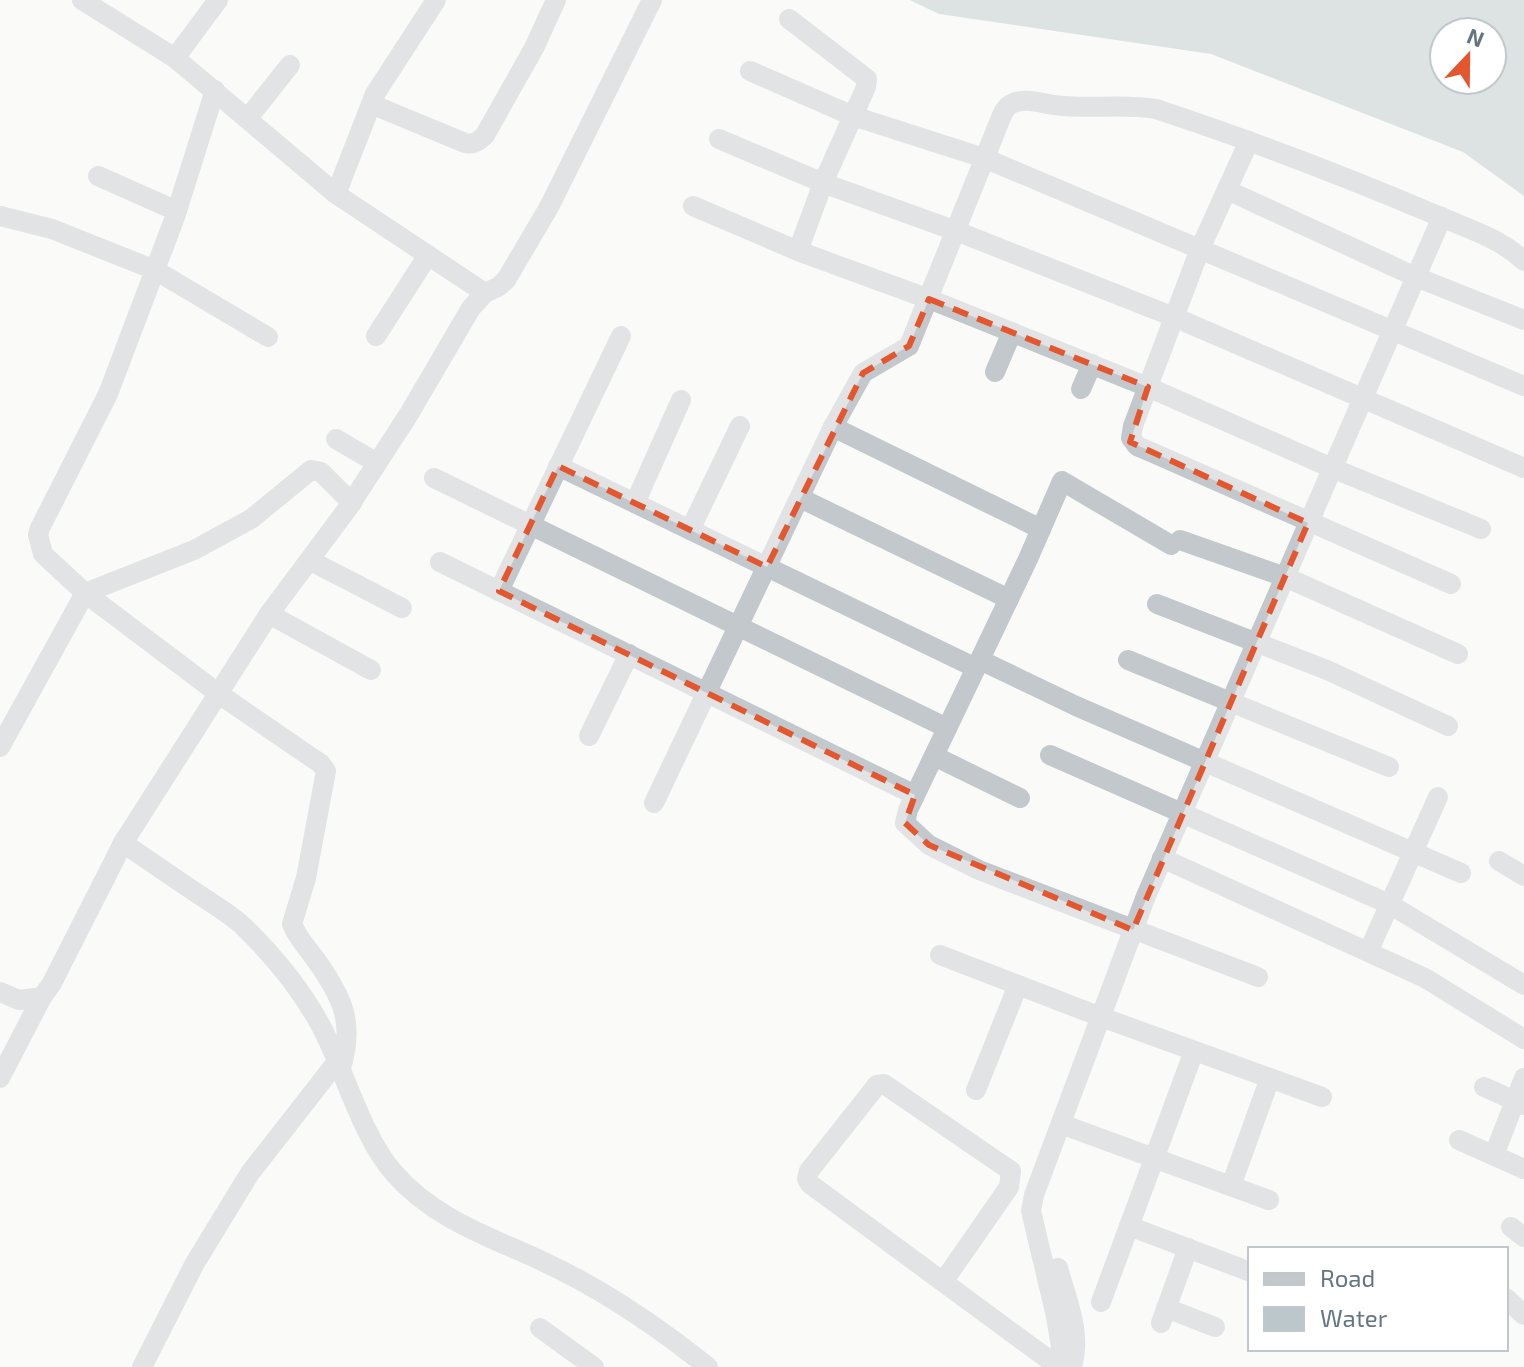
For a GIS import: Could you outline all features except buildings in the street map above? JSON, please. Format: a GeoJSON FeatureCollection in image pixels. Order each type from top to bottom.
{"type":"FeatureCollection","features":[{"type":"Feature","properties":{"kind":"street"},"geometry":{"type":"LineString","coordinates":[[82,0],[175,58],[336,194],[485,293]]}},
{"type":"Feature","properties":{"kind":"street"},"geometry":{"type":"LineString","coordinates":[[175,58],[218,0]]}},
{"type":"Feature","properties":{"kind":"street"},"geometry":{"type":"LineString","coordinates":[[336,194],[371,104],[436,0]]}},
{"type":"Feature","properties":{"kind":"street"},"geometry":{"type":"LineString","coordinates":[[371,104],[465,143],[471,145],[479,142],[534,48],[556,0]]}},
{"type":"Feature","properties":{"kind":"street"},"geometry":{"type":"LineString","coordinates":[[0,1078],[123,843],[269,614],[352,503],[471,308],[485,293],[506,280],[549,207],[652,0]]}},
{"type":"Feature","properties":{"kind":"street"},"geometry":{"type":"LineString","coordinates":[[789,19],[867,79],[798,251]]}},
{"type":"Feature","properties":{"kind":"street"},"geometry":{"type":"LineString","coordinates":[[248,118],[290,65]]}},
{"type":"Feature","properties":{"kind":"street"},"geometry":{"type":"LineString","coordinates":[[750,71],[853,116],[984,158],[1524,386]]}},
{"type":"Feature","properties":{"kind":"street"},"geometry":{"type":"LineString","coordinates":[[142,1367],[195,1263],[250,1173],[338,1067],[348,1046],[347,1023],[324,970],[292,924],[306,878],[326,771],[321,764],[219,694],[85,593],[43,554],[38,535],[108,394],[177,211],[215,90]]}},
{"type":"Feature","properties":{"kind":"street"},"geometry":{"type":"LineString","coordinates":[[654,803],[833,427],[863,373],[909,346],[984,158],[1005,109],[1012,103],[1025,100],[1078,107],[1131,105],[1156,109],[1336,173],[1482,233],[1524,261]]}},
{"type":"Feature","properties":{"kind":"street"},"geometry":{"type":"LineString","coordinates":[[719,139],[823,183],[956,231],[1174,317],[1524,468]]}},
{"type":"Feature","properties":{"kind":"street"},"geometry":{"type":"LineString","coordinates":[[1249,141],[1200,249],[1131,438],[1137,446],[1451,584]]}},
{"type":"Feature","properties":{"kind":"street"},"geometry":{"type":"LineString","coordinates":[[98,176],[177,211]]}},
{"type":"Feature","properties":{"kind":"street"},"geometry":{"type":"LineString","coordinates":[[1227,190],[1416,277],[1524,320]]}},
{"type":"Feature","properties":{"kind":"street"},"geometry":{"type":"LineString","coordinates":[[693,206],[798,251],[1092,364],[1481,529]]}},
{"type":"Feature","properties":{"kind":"street"},"geometry":{"type":"LineString","coordinates":[[0,216],[52,229],[155,270],[268,337]]}},
{"type":"Feature","properties":{"kind":"street"},"geometry":{"type":"LineString","coordinates":[[1061,1366],[1056,1316],[1031,1211],[1033,1199],[1162,858],[1442,217]]}},
{"type":"Feature","properties":{"kind":"street"},"geometry":{"type":"LineString","coordinates":[[376,336],[428,255]]}},
{"type":"Feature","properties":{"kind":"street"},"geometry":{"type":"LineString","coordinates":[[995,372],[1012,332]]}},
{"type":"Feature","properties":{"kind":"street"},"geometry":{"type":"LineString","coordinates":[[499,591],[621,336]]}},
{"type":"Feature","properties":{"kind":"street"},"geometry":{"type":"LineString","coordinates":[[1081,389],[1092,364]]}},
{"type":"Feature","properties":{"kind":"street"},"geometry":{"type":"LineString","coordinates":[[635,503],[681,400]]}},
{"type":"Feature","properties":{"kind":"street"},"geometry":{"type":"LineString","coordinates":[[690,530],[740,426]]}},
{"type":"Feature","properties":{"kind":"street"},"geometry":{"type":"LineString","coordinates":[[833,427],[1041,529]]}},
{"type":"Feature","properties":{"kind":"street"},"geometry":{"type":"LineString","coordinates":[[336,439],[377,463]]}},
{"type":"Feature","properties":{"kind":"street"},"geometry":{"type":"LineString","coordinates":[[558,466],[978,664],[1461,873]]}},
{"type":"Feature","properties":{"kind":"street"},"geometry":{"type":"LineString","coordinates":[[0,747],[85,593],[194,550],[251,519],[311,470],[321,472],[352,503]]}},
{"type":"Feature","properties":{"kind":"street"},"geometry":{"type":"LineString","coordinates":[[434,478],[947,728]]}},
{"type":"Feature","properties":{"kind":"street"},"geometry":{"type":"LineString","coordinates":[[1258,977],[979,870],[929,845],[905,823],[915,795],[1062,481],[1176,542],[1285,577],[1458,654]]}},
{"type":"Feature","properties":{"kind":"street"},"geometry":{"type":"LineString","coordinates":[[800,498],[1009,599]]}},
{"type":"Feature","properties":{"kind":"street"},"geometry":{"type":"LineString","coordinates":[[311,561],[402,608]]}},
{"type":"Feature","properties":{"kind":"street"},"geometry":{"type":"LineString","coordinates":[[440,562],[915,795]]}},
{"type":"Feature","properties":{"kind":"street"},"geometry":{"type":"LineString","coordinates":[[1157,604],[1327,670],[1448,726]]}},
{"type":"Feature","properties":{"kind":"street"},"geometry":{"type":"LineString","coordinates":[[269,614],[371,670]]}},
{"type":"Feature","properties":{"kind":"street"},"geometry":{"type":"LineString","coordinates":[[589,736],[629,654]]}},
{"type":"Feature","properties":{"kind":"street"},"geometry":{"type":"LineString","coordinates":[[1128,660],[1389,767]]}},
{"type":"Feature","properties":{"kind":"street"},"geometry":{"type":"LineString","coordinates":[[1050,755],[1389,904],[1524,985]]}},
{"type":"Feature","properties":{"kind":"street"},"geometry":{"type":"LineString","coordinates":[[934,756],[1020,798]]}},
{"type":"Feature","properties":{"kind":"street"},"geometry":{"type":"LineString","coordinates":[[1369,950],[1438,797]]}},
{"type":"Feature","properties":{"kind":"street"},"geometry":{"type":"LineString","coordinates":[[123,843],[241,924],[276,962],[304,998],[322,1029],[374,1141],[393,1172],[424,1200],[473,1232],[546,1263],[594,1290],[672,1338],[708,1367]]}},
{"type":"Feature","properties":{"kind":"street"},"geometry":{"type":"LineString","coordinates":[[1162,858],[1369,950],[1425,978],[1524,1039]]}},
{"type":"Feature","properties":{"kind":"street"},"geometry":{"type":"LineString","coordinates":[[1499,861],[1524,876]]}},
{"type":"Feature","properties":{"kind":"street"},"geometry":{"type":"LineString","coordinates":[[940,955],[1322,1097]]}},
{"type":"Feature","properties":{"kind":"street"},"geometry":{"type":"LineString","coordinates":[[976,1090],[1018,985]]}},
{"type":"Feature","properties":{"kind":"street"},"geometry":{"type":"LineString","coordinates":[[0,992],[19,1000],[42,997]]}},
{"type":"Feature","properties":{"kind":"street"},"geometry":{"type":"LineString","coordinates":[[1101,1302],[1194,1051]]}},
{"type":"Feature","properties":{"kind":"street"},"geometry":{"type":"LineString","coordinates":[[1231,1186],[1270,1078]]}},
{"type":"Feature","properties":{"kind":"street"},"geometry":{"type":"LineString","coordinates":[[1494,1155],[1520,1102],[1524,1078]]}},
{"type":"Feature","properties":{"kind":"street"},"geometry":{"type":"LineString","coordinates":[[943,1282],[1009,1187],[1011,1171],[884,1084],[871,1089],[809,1171],[807,1179],[810,1184],[943,1282],[1061,1366]]}},
{"type":"Feature","properties":{"kind":"street"},"geometry":{"type":"LineString","coordinates":[[1484,1087],[1520,1102]]}},
{"type":"Feature","properties":{"kind":"street"},"geometry":{"type":"LineString","coordinates":[[1061,1124],[1269,1200]]}},
{"type":"Feature","properties":{"kind":"street"},"geometry":{"type":"LineString","coordinates":[[1459,1140],[1524,1169]]}},
{"type":"Feature","properties":{"kind":"street"},"geometry":{"type":"LineString","coordinates":[[1009,1187],[1033,1199]]}},
{"type":"Feature","properties":{"kind":"street"},"geometry":{"type":"LineString","coordinates":[[1129,1226],[1248,1271]]}},
{"type":"Feature","properties":{"kind":"street"},"geometry":{"type":"LineString","coordinates":[[1188,1248],[1164,1316],[1215,1327]]}},
{"type":"Feature","properties":{"kind":"street"},"geometry":{"type":"LineString","coordinates":[[1508,1300],[1524,1315]]}},
{"type":"Feature","properties":{"kind":"street"},"geometry":{"type":"LineString","coordinates":[[540,1328],[594,1367]]}},
{"type":"Feature","properties":{"kind":"highlighted area"},"geometry":{"type":"Polygon","coordinates":[[[929,299],[1148,387],[1130,442],[1308,523],[1133,930],[929,845],[905,823],[915,795],[499,591],[558,466],[767,567],[863,373],[909,346],[929,299]]]}},
{"type":"Feature","properties":{"kind":"water"},"geometry":{"type":"Polygon","coordinates":[[[910,0],[1524,0],[1524,196],[1463,152],[1211,54],[939,14],[910,0]]]}}]}
